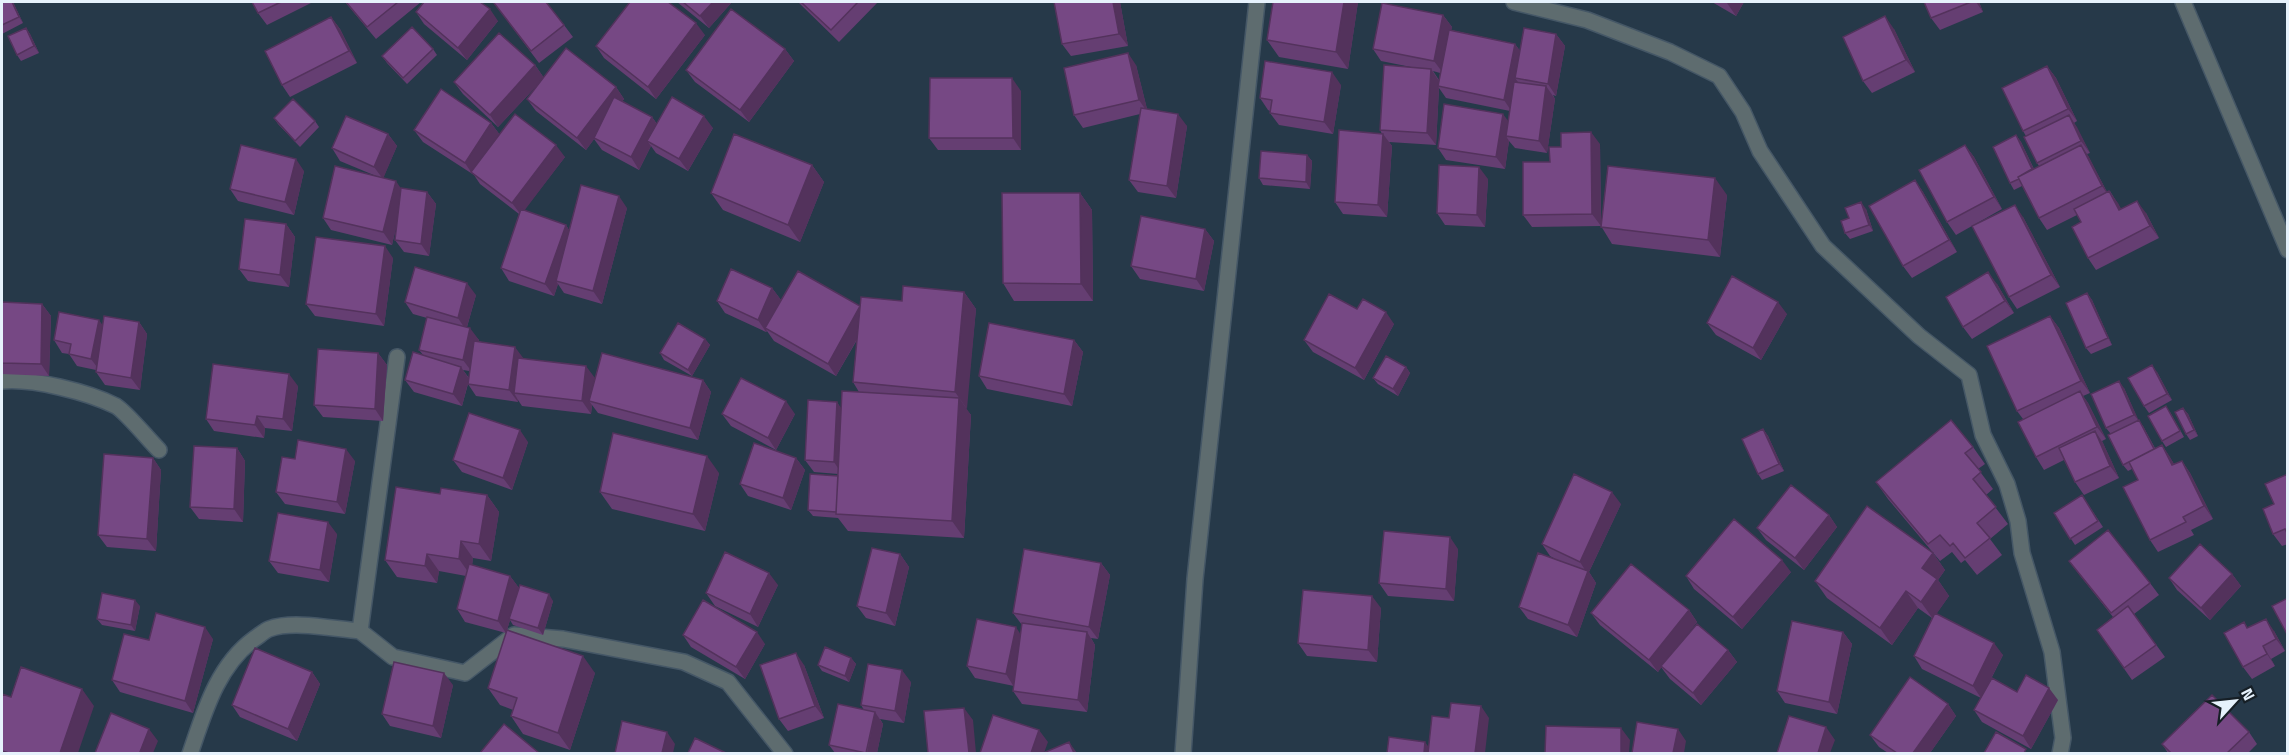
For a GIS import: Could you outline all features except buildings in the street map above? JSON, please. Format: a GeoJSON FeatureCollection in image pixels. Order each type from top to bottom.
{"type":"FeatureCollection","features":[{"type":"Feature","properties":{"kind":"street"},"geometry":{"type":"LineString","coordinates":[[1183,753],[1195,579],[1257,2]]}},
{"type":"Feature","properties":{"kind":"street"},"geometry":{"type":"LineString","coordinates":[[1514,2],[1587,20],[1670,52],[1719,76],[1743,112],[1761,151],[1823,246],[1919,336],[1969,375],[1983,435],[2010,494],[2018,521],[2022,553],[2052,652],[2063,738],[2061,753]]}},
{"type":"Feature","properties":{"kind":"street"},"geometry":{"type":"LineString","coordinates":[[2183,2],[2288,249]]}},
{"type":"Feature","properties":{"kind":"street"},"geometry":{"type":"LineString","coordinates":[[360,631],[398,357]]}},
{"type":"Feature","properties":{"kind":"street"},"geometry":{"type":"LineString","coordinates":[[2,381],[16,380],[71,390],[117,407],[159,450]]}},
{"type":"Feature","properties":{"kind":"street"},"geometry":{"type":"LineString","coordinates":[[190,753],[222,673],[247,644],[268,629],[295,625],[360,631],[393,657],[465,673],[514,635],[562,639],[684,662],[728,682],[785,753]]}}]}
